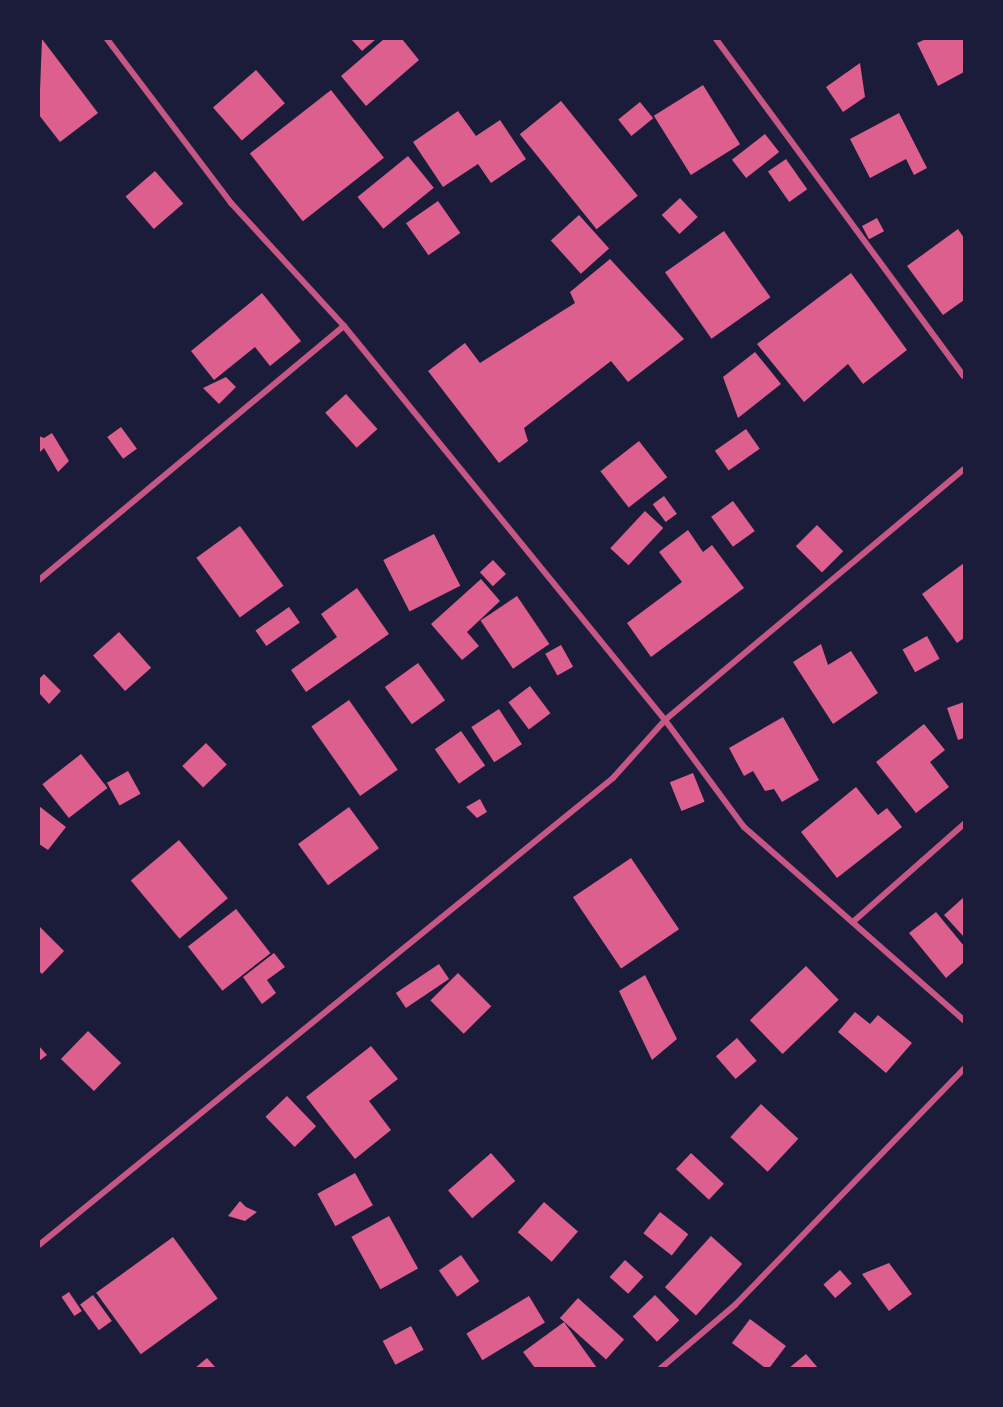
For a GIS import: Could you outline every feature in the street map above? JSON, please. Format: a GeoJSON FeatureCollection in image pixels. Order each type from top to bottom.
{"type":"FeatureCollection","features":[{"type":"Feature","properties":{"kind":"street"},"geometry":{"type":"LineString","coordinates":[[107,39],[231,203],[344,326],[665,720],[744,827],[854,921],[964,1020]]}},
{"type":"Feature","properties":{"kind":"street"},"geometry":{"type":"LineString","coordinates":[[716,39],[964,376]]}},
{"type":"Feature","properties":{"kind":"street"},"geometry":{"type":"LineString","coordinates":[[39,580],[344,326]]}},
{"type":"Feature","properties":{"kind":"street"},"geometry":{"type":"LineString","coordinates":[[39,1245],[613,778],[665,720],[964,469]]}},
{"type":"Feature","properties":{"kind":"street"},"geometry":{"type":"LineString","coordinates":[[854,921],[964,824]]}},
{"type":"Feature","properties":{"kind":"street"},"geometry":{"type":"LineString","coordinates":[[661,1368],[735,1305],[964,1069]]}},
{"type":"Feature","properties":{"kind":"building"},"geometry":{"type":"Polygon","coordinates":[[[42,39],[98,113],[60,142],[39,115],[42,39]]]}},
{"type":"Feature","properties":{"kind":"building"},"geometry":{"type":"Polygon","coordinates":[[[351,39],[376,39],[362,51],[351,39]]]}},
{"type":"Feature","properties":{"kind":"building"},"geometry":{"type":"Polygon","coordinates":[[[384,39],[402,39],[419,60],[366,106],[341,76],[384,39]]]}},
{"type":"Feature","properties":{"kind":"building"},"geometry":{"type":"Polygon","coordinates":[[[926,39],[964,39],[964,72],[938,86],[917,43],[926,39]]]}},
{"type":"Feature","properties":{"kind":"building"},"geometry":{"type":"Polygon","coordinates":[[[860,63],[865,97],[843,112],[826,87],[860,63]]]}},
{"type":"Feature","properties":{"kind":"building"},"geometry":{"type":"Polygon","coordinates":[[[256,70],[285,103],[242,141],[213,107],[256,70]]]}},
{"type":"Feature","properties":{"kind":"building"},"geometry":{"type":"Polygon","coordinates":[[[703,85],[740,144],[691,175],[654,116],[703,85]]]}},
{"type":"Feature","properties":{"kind":"building"},"geometry":{"type":"Polygon","coordinates":[[[331,90],[384,158],[303,221],[250,153],[331,90]]]}},
{"type":"Feature","properties":{"kind":"building"},"geometry":{"type":"Polygon","coordinates":[[[561,101],[638,196],[597,229],[520,134],[561,101]]]}},
{"type":"Feature","properties":{"kind":"building"},"geometry":{"type":"Polygon","coordinates":[[[640,102],[653,118],[631,136],[618,120],[640,102]]]}},
{"type":"Feature","properties":{"kind":"building"},"geometry":{"type":"Polygon","coordinates":[[[458,111],[476,136],[500,120],[526,159],[491,183],[478,164],[443,187],[413,142],[458,111]]]}},
{"type":"Feature","properties":{"kind":"building"},"geometry":{"type":"Polygon","coordinates":[[[899,113],[927,168],[914,175],[906,159],[870,178],[850,139],[899,113]]]}},
{"type":"Feature","properties":{"kind":"building"},"geometry":{"type":"Polygon","coordinates":[[[765,134],[779,152],[746,178],[732,160],[765,134]]]}},
{"type":"Feature","properties":{"kind":"building"},"geometry":{"type":"Polygon","coordinates":[[[408,156],[434,188],[383,229],[357,197],[408,156]]]}},
{"type":"Feature","properties":{"kind":"building"},"geometry":{"type":"Polygon","coordinates":[[[786,159],[807,189],[789,202],[768,172],[786,159]]]}},
{"type":"Feature","properties":{"kind":"building"},"geometry":{"type":"Polygon","coordinates":[[[155,171],[183,203],[154,229],[126,197],[155,171]]]}},
{"type":"Feature","properties":{"kind":"building"},"geometry":{"type":"Polygon","coordinates":[[[680,198],[698,217],[679,234],[662,215],[680,198]]]}},
{"type":"Feature","properties":{"kind":"building"},"geometry":{"type":"Polygon","coordinates":[[[438,201],[460,233],[428,255],[406,223],[438,201]]]}},
{"type":"Feature","properties":{"kind":"building"},"geometry":{"type":"Polygon","coordinates":[[[579,215],[609,248],[581,274],[551,240],[579,215]]]}},
{"type":"Feature","properties":{"kind":"building"},"geometry":{"type":"Polygon","coordinates":[[[877,218],[884,231],[869,239],[862,226],[877,218]]]}},
{"type":"Feature","properties":{"kind":"building"},"geometry":{"type":"Polygon","coordinates":[[[958,229],[964,238],[964,300],[943,315],[907,266],[958,229]]]}},
{"type":"Feature","properties":{"kind":"building"},"geometry":{"type":"Polygon","coordinates":[[[724,231],[770,297],[711,339],[665,272],[724,231]]]}},
{"type":"Feature","properties":{"kind":"building"},"geometry":{"type":"Polygon","coordinates":[[[610,259],[684,339],[628,382],[611,361],[524,428],[528,441],[499,463],[428,371],[465,343],[480,363],[575,303],[570,292],[610,259]]]}},
{"type":"Feature","properties":{"kind":"building"},"geometry":{"type":"Polygon","coordinates":[[[851,273],[907,350],[863,384],[848,364],[804,402],[757,344],[851,273]]]}},
{"type":"Feature","properties":{"kind":"building"},"geometry":{"type":"Polygon","coordinates":[[[262,293],[301,341],[270,366],[255,347],[214,380],[191,351],[262,293]]]}},
{"type":"Feature","properties":{"kind":"building"},"geometry":{"type":"Polygon","coordinates":[[[755,352],[781,384],[738,418],[723,377],[755,352]]]}},
{"type":"Feature","properties":{"kind":"building"},"geometry":{"type":"Polygon","coordinates":[[[226,377],[236,387],[219,404],[203,388],[226,377]]]}},
{"type":"Feature","properties":{"kind":"building"},"geometry":{"type":"Polygon","coordinates":[[[346,394],[377,429],[357,448],[325,413],[346,394]]]}},
{"type":"Feature","properties":{"kind":"building"},"geometry":{"type":"Polygon","coordinates":[[[121,427],[137,449],[123,459],[107,437],[121,427]]]}},
{"type":"Feature","properties":{"kind":"building"},"geometry":{"type":"Polygon","coordinates":[[[746,429],[760,449],[729,470],[715,451],[746,429]]]}},
{"type":"Feature","properties":{"kind":"building"},"geometry":{"type":"Polygon","coordinates":[[[52,433],[69,461],[58,472],[44,448],[39,453],[39,436],[44,438],[52,433]]]}},
{"type":"Feature","properties":{"kind":"building"},"geometry":{"type":"Polygon","coordinates":[[[639,441],[667,477],[629,507],[600,471],[639,441]]]}},
{"type":"Feature","properties":{"kind":"building"},"geometry":{"type":"Polygon","coordinates":[[[664,496],[677,514],[666,522],[653,504],[664,496]]]}},
{"type":"Feature","properties":{"kind":"building"},"geometry":{"type":"Polygon","coordinates":[[[733,501],[755,531],[733,547],[711,517],[733,501]]]}},
{"type":"Feature","properties":{"kind":"building"},"geometry":{"type":"Polygon","coordinates":[[[645,511],[663,528],[629,565],[610,548],[645,511]]]}},
{"type":"Feature","properties":{"kind":"building"},"geometry":{"type":"Polygon","coordinates":[[[817,525],[843,551],[822,572],[796,546],[817,525]]]}},
{"type":"Feature","properties":{"kind":"building"},"geometry":{"type":"Polygon","coordinates":[[[240,526],[283,586],[240,618],[196,558],[240,526]]]}},
{"type":"Feature","properties":{"kind":"building"},"geometry":{"type":"Polygon","coordinates":[[[688,530],[703,552],[712,545],[744,588],[651,657],[627,623],[682,582],[659,552],[688,530]]]}},
{"type":"Feature","properties":{"kind":"building"},"geometry":{"type":"Polygon","coordinates":[[[434,534],[460,586],[410,612],[383,560],[434,534]]]}},
{"type":"Feature","properties":{"kind":"building"},"geometry":{"type":"Polygon","coordinates":[[[493,560],[506,574],[493,586],[480,572],[493,560]]]}},
{"type":"Feature","properties":{"kind":"building"},"geometry":{"type":"Polygon","coordinates":[[[964,563],[964,638],[957,643],[922,594],[964,563]]]}},
{"type":"Feature","properties":{"kind":"building"},"geometry":{"type":"Polygon","coordinates":[[[481,579],[500,601],[467,632],[479,646],[462,660],[431,624],[481,579]]]}},
{"type":"Feature","properties":{"kind":"building"},"geometry":{"type":"Polygon","coordinates":[[[357,588],[389,634],[306,692],[291,670],[337,637],[321,614],[357,588]]]}},
{"type":"Feature","properties":{"kind":"building"},"geometry":{"type":"Polygon","coordinates":[[[517,596],[549,644],[513,669],[481,621],[517,596]]]}},
{"type":"Feature","properties":{"kind":"building"},"geometry":{"type":"Polygon","coordinates":[[[289,607],[300,623],[266,646],[255,631],[289,607]]]}},
{"type":"Feature","properties":{"kind":"building"},"geometry":{"type":"Polygon","coordinates":[[[119,632],[151,668],[125,691],[93,655],[119,632]]]}},
{"type":"Feature","properties":{"kind":"building"},"geometry":{"type":"Polygon","coordinates":[[[927,636],[940,659],[915,672],[903,650],[927,636]]]}},
{"type":"Feature","properties":{"kind":"building"},"geometry":{"type":"Polygon","coordinates":[[[821,644],[828,665],[851,651],[878,693],[833,724],[793,662],[821,644]]]}},
{"type":"Feature","properties":{"kind":"building"},"geometry":{"type":"Polygon","coordinates":[[[561,645],[573,667],[557,676],[545,654],[561,645]]]}},
{"type":"Feature","properties":{"kind":"building"},"geometry":{"type":"Polygon","coordinates":[[[418,663],[445,700],[412,724],[385,687],[418,663]]]}},
{"type":"Feature","properties":{"kind":"building"},"geometry":{"type":"Polygon","coordinates":[[[44,674],[61,691],[49,704],[39,693],[39,679],[44,674]]]}},
{"type":"Feature","properties":{"kind":"building"},"geometry":{"type":"Polygon","coordinates":[[[530,686],[550,713],[529,729],[508,702],[530,686]]]}},
{"type":"Feature","properties":{"kind":"building"},"geometry":{"type":"Polygon","coordinates":[[[349,700],[398,770],[360,796],[311,726],[349,700]]]}},
{"type":"Feature","properties":{"kind":"building"},"geometry":{"type":"Polygon","coordinates":[[[964,702],[964,738],[958,740],[947,708],[964,702]]]}},
{"type":"Feature","properties":{"kind":"building"},"geometry":{"type":"Polygon","coordinates":[[[499,709],[522,744],[494,762],[471,727],[499,709]]]}},
{"type":"Feature","properties":{"kind":"building"},"geometry":{"type":"Polygon","coordinates":[[[783,717],[819,780],[782,802],[774,789],[765,791],[753,771],[744,776],[729,748],[783,717]]]}},
{"type":"Feature","properties":{"kind":"building"},"geometry":{"type":"Polygon","coordinates":[[[924,724],[945,750],[930,762],[949,787],[916,813],[876,762],[924,724]]]}},
{"type":"Feature","properties":{"kind":"building"},"geometry":{"type":"Polygon","coordinates":[[[461,731],[485,765],[459,784],[435,749],[461,731]]]}},
{"type":"Feature","properties":{"kind":"building"},"geometry":{"type":"Polygon","coordinates":[[[206,743],[227,765],[203,788],[182,766],[206,743]]]}},
{"type":"Feature","properties":{"kind":"building"},"geometry":{"type":"Polygon","coordinates":[[[81,754],[107,788],[69,818],[42,784],[81,754]]]}},
{"type":"Feature","properties":{"kind":"building"},"geometry":{"type":"Polygon","coordinates":[[[128,771],[141,794],[120,805],[107,783],[128,771]]]}},
{"type":"Feature","properties":{"kind":"building"},"geometry":{"type":"Polygon","coordinates":[[[693,773],[705,802],[681,811],[670,782],[693,773]]]}},
{"type":"Feature","properties":{"kind":"building"},"geometry":{"type":"Polygon","coordinates":[[[856,787],[878,815],[887,808],[902,827],[837,878],[801,832],[856,787]]]}},
{"type":"Feature","properties":{"kind":"building"},"geometry":{"type":"Polygon","coordinates":[[[480,799],[487,812],[477,818],[466,807],[480,799]]]}},
{"type":"Feature","properties":{"kind":"building"},"geometry":{"type":"Polygon","coordinates":[[[39,806],[66,827],[48,850],[39,844],[39,806]]]}},
{"type":"Feature","properties":{"kind":"building"},"geometry":{"type":"Polygon","coordinates":[[[349,807],[379,848],[328,885],[298,844],[349,807]]]}},
{"type":"Feature","properties":{"kind":"building"},"geometry":{"type":"Polygon","coordinates":[[[179,840],[228,898],[180,939],[131,880],[179,840]]]}},
{"type":"Feature","properties":{"kind":"building"},"geometry":{"type":"Polygon","coordinates":[[[631,858],[679,929],[621,968],[573,897],[631,858]]]}},
{"type":"Feature","properties":{"kind":"building"},"geometry":{"type":"Polygon","coordinates":[[[964,897],[964,937],[944,915],[964,897]]]}},
{"type":"Feature","properties":{"kind":"building"},"geometry":{"type":"Polygon","coordinates":[[[236,909],[270,953],[222,991],[188,947],[236,909]]]}},
{"type":"Feature","properties":{"kind":"building"},"geometry":{"type":"Polygon","coordinates":[[[936,912],[964,946],[964,962],[946,978],[909,933],[936,912]]]}},
{"type":"Feature","properties":{"kind":"building"},"geometry":{"type":"Polygon","coordinates":[[[39,926],[64,951],[42,974],[39,971],[39,926]]]}},
{"type":"Feature","properties":{"kind":"building"},"geometry":{"type":"Polygon","coordinates":[[[274,953],[285,967],[267,980],[276,993],[262,1004],[243,977],[274,953]]]}},
{"type":"Feature","properties":{"kind":"building"},"geometry":{"type":"Polygon","coordinates":[[[439,964],[449,979],[406,1008],[396,993],[439,964]]]}},
{"type":"Feature","properties":{"kind":"building"},"geometry":{"type":"Polygon","coordinates":[[[806,966],[839,1000],[783,1054],[750,1020],[806,966]]]}},
{"type":"Feature","properties":{"kind":"building"},"geometry":{"type":"Polygon","coordinates":[[[458,973],[491,1006],[464,1034],[430,1001],[458,973]]]}},
{"type":"Feature","properties":{"kind":"building"},"geometry":{"type":"Polygon","coordinates":[[[645,975],[677,1039],[652,1060],[619,991],[645,975]]]}},
{"type":"Feature","properties":{"kind":"building"},"geometry":{"type":"Polygon","coordinates":[[[855,1012],[870,1024],[878,1015],[912,1043],[886,1073],[838,1032],[855,1012]]]}},
{"type":"Feature","properties":{"kind":"building"},"geometry":{"type":"Polygon","coordinates":[[[88,1031],[121,1063],[94,1091],[61,1059],[88,1031]]]}},
{"type":"Feature","properties":{"kind":"building"},"geometry":{"type":"Polygon","coordinates":[[[737,1038],[757,1061],[736,1079],[716,1056],[737,1038]]]}},
{"type":"Feature","properties":{"kind":"building"},"geometry":{"type":"Polygon","coordinates":[[[39,1046],[47,1055],[39,1061],[39,1046]]]}},
{"type":"Feature","properties":{"kind":"building"},"geometry":{"type":"Polygon","coordinates":[[[371,1046],[398,1079],[369,1101],[391,1130],[355,1159],[306,1097],[371,1046]]]}},
{"type":"Feature","properties":{"kind":"building"},"geometry":{"type":"Polygon","coordinates":[[[287,1096],[316,1126],[295,1147],[265,1117],[287,1096]]]}},
{"type":"Feature","properties":{"kind":"building"},"geometry":{"type":"Polygon","coordinates":[[[761,1104],[798,1139],[768,1172],[730,1137],[761,1104]]]}},
{"type":"Feature","properties":{"kind":"building"},"geometry":{"type":"Polygon","coordinates":[[[491,1153],[515,1181],[472,1218],[448,1190],[491,1153]]]}},
{"type":"Feature","properties":{"kind":"building"},"geometry":{"type":"Polygon","coordinates":[[[691,1153],[724,1184],[709,1200],[676,1169],[691,1153]]]}},
{"type":"Feature","properties":{"kind":"building"},"geometry":{"type":"Polygon","coordinates":[[[355,1173],[373,1205],[335,1226],[317,1194],[355,1173]]]}},
{"type":"Feature","properties":{"kind":"building"},"geometry":{"type":"Polygon","coordinates":[[[240,1201],[257,1212],[245,1221],[228,1216],[240,1201]]]}},
{"type":"Feature","properties":{"kind":"building"},"geometry":{"type":"Polygon","coordinates":[[[544,1202],[578,1232],[552,1262],[518,1232],[544,1202]]]}},
{"type":"Feature","properties":{"kind":"building"},"geometry":{"type":"Polygon","coordinates":[[[660,1212],[688,1234],[672,1255],[643,1233],[660,1212]]]}},
{"type":"Feature","properties":{"kind":"building"},"geometry":{"type":"Polygon","coordinates":[[[389,1216],[418,1268],[380,1289],[351,1237],[389,1216]]]}},
{"type":"Feature","properties":{"kind":"building"},"geometry":{"type":"Polygon","coordinates":[[[711,1236],[742,1264],[696,1315],[665,1287],[711,1236]]]}},
{"type":"Feature","properties":{"kind":"building"},"geometry":{"type":"Polygon","coordinates":[[[173,1237],[218,1298],[141,1354],[96,1293],[173,1237]]]}},
{"type":"Feature","properties":{"kind":"building"},"geometry":{"type":"Polygon","coordinates":[[[461,1255],[479,1281],[457,1297],[439,1270],[461,1255]]]}},
{"type":"Feature","properties":{"kind":"building"},"geometry":{"type":"Polygon","coordinates":[[[625,1260],[644,1277],[628,1294],[610,1277],[625,1260]]]}},
{"type":"Feature","properties":{"kind":"building"},"geometry":{"type":"Polygon","coordinates":[[[889,1263],[912,1294],[889,1311],[862,1274],[889,1263]]]}},
{"type":"Feature","properties":{"kind":"building"},"geometry":{"type":"Polygon","coordinates":[[[840,1270],[852,1284],[835,1298],[823,1284],[840,1270]]]}},
{"type":"Feature","properties":{"kind":"building"},"geometry":{"type":"Polygon","coordinates":[[[69,1292],[82,1311],[74,1316],[62,1297],[69,1292]]]}},
{"type":"Feature","properties":{"kind":"building"},"geometry":{"type":"Polygon","coordinates":[[[93,1295],[112,1321],[99,1330],[80,1304],[93,1295]]]}},
{"type":"Feature","properties":{"kind":"building"},"geometry":{"type":"Polygon","coordinates":[[[655,1295],[679,1320],[657,1342],[633,1317],[655,1295]]]}},
{"type":"Feature","properties":{"kind":"building"},"geometry":{"type":"Polygon","coordinates":[[[529,1296],[545,1323],[482,1360],[466,1334],[529,1296]]]}},
{"type":"Feature","properties":{"kind":"building"},"geometry":{"type":"Polygon","coordinates":[[[578,1298],[624,1339],[606,1360],[560,1318],[578,1298]]]}},
{"type":"Feature","properties":{"kind":"building"},"geometry":{"type":"Polygon","coordinates":[[[750,1319],[786,1346],[769,1368],[765,1368],[732,1343],[750,1319]]]}},
{"type":"Feature","properties":{"kind":"building"},"geometry":{"type":"Polygon","coordinates":[[[564,1322],[597,1368],[535,1368],[523,1352],[564,1322]]]}},
{"type":"Feature","properties":{"kind":"building"},"geometry":{"type":"Polygon","coordinates":[[[411,1326],[424,1350],[395,1365],[383,1341],[411,1326]]]}},
{"type":"Feature","properties":{"kind":"building"},"geometry":{"type":"Polygon","coordinates":[[[806,1354],[818,1368],[789,1368],[806,1354]]]}},
{"type":"Feature","properties":{"kind":"building"},"geometry":{"type":"Polygon","coordinates":[[[207,1358],[216,1368],[195,1368],[207,1358]]]}}]}
